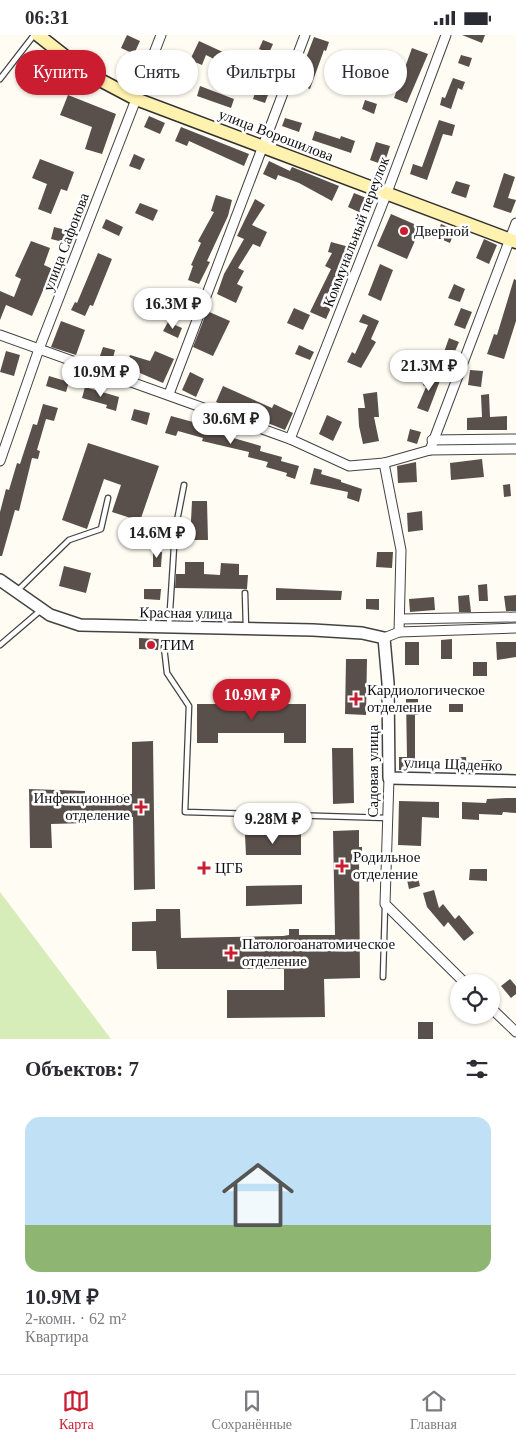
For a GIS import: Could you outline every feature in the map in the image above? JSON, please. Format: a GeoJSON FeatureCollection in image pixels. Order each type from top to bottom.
{"type":"FeatureCollection","features":[{"type":"Feature","properties":{"kind":"main road","name":"улица Ворошилова"},"geometry":{"type":"LineString","coordinates":[[36,35],[85,72],[136,99],[386,195],[513,241]]}},
{"type":"Feature","properties":{"kind":"street","name":"улица Сафонова"},"geometry":{"type":"LineString","coordinates":[[0,461],[39,349],[161,35]]}},
{"type":"Feature","properties":{"kind":"street"},"geometry":{"type":"LineString","coordinates":[[169,394],[305,35]]}},
{"type":"Feature","properties":{"kind":"street","name":"Коммунальный переулок"},"geometry":{"type":"LineString","coordinates":[[290,439],[386,195],[446,35]]}},
{"type":"Feature","properties":{"kind":"street"},"geometry":{"type":"LineString","coordinates":[[431,445],[513,241],[516,223]]}},
{"type":"Feature","properties":{"kind":"street"},"geometry":{"type":"LineString","coordinates":[[0,335],[169,394],[290,439],[349,466],[384,463],[431,445],[516,439]]}},
{"type":"Feature","properties":{"kind":"street"},"geometry":{"type":"LineString","coordinates":[[431,445],[516,449]]}},
{"type":"Feature","properties":{"kind":"street"},"geometry":{"type":"LineString","coordinates":[[384,463],[401,550],[400,632]]}},
{"type":"Feature","properties":{"kind":"street","name":"Красная улица"},"geometry":{"type":"LineString","coordinates":[[0,580],[42,609],[60,619],[80,625],[348,632],[384,638]]}},
{"type":"Feature","properties":{"kind":"street"},"geometry":{"type":"LineString","coordinates":[[400,619],[516,617]]}},
{"type":"Feature","properties":{"kind":"street"},"geometry":{"type":"LineString","coordinates":[[384,638],[400,632],[516,628]]}},
{"type":"Feature","properties":{"kind":"street","name":"Садовая улица"},"geometry":{"type":"LineString","coordinates":[[384,638],[388,683],[389,777],[385,904]]}},
{"type":"Feature","properties":{"kind":"street","name":"улица Щаденко"},"geometry":{"type":"LineString","coordinates":[[389,777],[516,781]]}},
{"type":"Feature","properties":{"kind":"street"},"geometry":{"type":"LineString","coordinates":[[385,904],[456,974]]}},
{"type":"Feature","properties":{"kind":"street"},"geometry":{"type":"LineString","coordinates":[[500,1017],[516,1032]]}},
{"type":"Feature","properties":{"kind":"lane"},"geometry":{"type":"LineString","coordinates":[[0,79],[36,35]]}},
{"type":"Feature","properties":{"kind":"lane"},"geometry":{"type":"LineString","coordinates":[[169,628],[175,531],[184,485]]}},
{"type":"Feature","properties":{"kind":"lane"},"geometry":{"type":"LineString","coordinates":[[16,592],[69,540],[101,529],[108,498]]}},
{"type":"Feature","properties":{"kind":"lane"},"geometry":{"type":"LineString","coordinates":[[245,593],[246,630]]}},
{"type":"Feature","properties":{"kind":"lane"},"geometry":{"type":"LineString","coordinates":[[0,645],[42,609]]}},
{"type":"Feature","properties":{"kind":"lane"},"geometry":{"type":"LineString","coordinates":[[164,647],[167,673],[188,706],[185,812],[388,818]]}},
{"type":"Feature","properties":{"kind":"lane"},"geometry":{"type":"LineString","coordinates":[[383,977],[385,904]]}},
{"type":"Feature","properties":{"kind":"green space"},"geometry":{"type":"Polygon","coordinates":[[[0,892],[111,1039],[0,1039],[0,892]]]}},
{"type":"Feature","properties":{"kind":"building"},"geometry":{"type":"Polygon","coordinates":[[[127,35],[140,41],[136,50],[121,48],[127,35]]]}},
{"type":"Feature","properties":{"kind":"building"},"geometry":{"type":"Polygon","coordinates":[[[462,35],[485,35],[482,43],[462,35]]]}},
{"type":"Feature","properties":{"kind":"building"},"geometry":{"type":"Polygon","coordinates":[[[314,37],[329,42],[326,50],[324,50],[314,78],[314,50],[309,50],[314,37]]]}},
{"type":"Feature","properties":{"kind":"building"},"geometry":{"type":"Polygon","coordinates":[[[263,40],[273,44],[270,50],[259,49],[263,40]]]}},
{"type":"Feature","properties":{"kind":"building"},"geometry":{"type":"Polygon","coordinates":[[[199,41],[218,50],[208,50],[208,56],[206,55],[202,65],[198,63],[198,50],[195,50],[199,41]]]}},
{"type":"Feature","properties":{"kind":"building"},"geometry":{"type":"Polygon","coordinates":[[[412,48],[428,54],[407,103],[394,98],[395,95],[407,95],[407,62],[412,48]]]}},
{"type":"Feature","properties":{"kind":"building"},"geometry":{"type":"Polygon","coordinates":[[[461,55],[472,58],[469,67],[458,63],[461,55]]]}},
{"type":"Feature","properties":{"kind":"building"},"geometry":{"type":"Polygon","coordinates":[[[453,78],[465,82],[462,90],[458,88],[451,109],[440,105],[442,97],[445,98],[453,78]]]}},
{"type":"Feature","properties":{"kind":"building"},"geometry":{"type":"Polygon","coordinates":[[[200,86],[208,89],[208,95],[224,95],[234,99],[231,108],[197,96],[200,86]]]}},
{"type":"Feature","properties":{"kind":"building"},"geometry":{"type":"Polygon","coordinates":[[[68,95],[116,114],[102,154],[85,149],[92,127],[60,115],[68,95]]]}},
{"type":"Feature","properties":{"kind":"building"},"geometry":{"type":"Polygon","coordinates":[[[254,95],[268,95],[265,103],[253,99],[254,95]]]}},
{"type":"Feature","properties":{"kind":"building"},"geometry":{"type":"Polygon","coordinates":[[[365,100],[377,104],[374,114],[362,109],[365,100]]]}},
{"type":"Feature","properties":{"kind":"building"},"geometry":{"type":"Polygon","coordinates":[[[149,116],[165,123],[160,134],[144,127],[149,116]]]}},
{"type":"Feature","properties":{"kind":"building"},"geometry":{"type":"Polygon","coordinates":[[[285,118],[302,123],[299,132],[282,126],[285,118]]]}},
{"type":"Feature","properties":{"kind":"building"},"geometry":{"type":"Polygon","coordinates":[[[439,120],[455,125],[452,136],[443,134],[427,180],[410,174],[413,164],[422,167],[439,120]]]}},
{"type":"Feature","properties":{"kind":"building"},"geometry":{"type":"Polygon","coordinates":[[[181,127],[249,154],[244,166],[189,141],[187,146],[175,141],[181,127]]]}},
{"type":"Feature","properties":{"kind":"building"},"geometry":{"type":"Polygon","coordinates":[[[315,131],[340,139],[341,136],[355,141],[351,153],[312,140],[315,131]]]}},
{"type":"Feature","properties":{"kind":"building"},"geometry":{"type":"Polygon","coordinates":[[[376,142],[390,146],[384,165],[370,160],[376,142]]]}},
{"type":"Feature","properties":{"kind":"building"},"geometry":{"type":"Polygon","coordinates":[[[134,154],[145,159],[140,170],[129,166],[134,154]]]}},
{"type":"Feature","properties":{"kind":"building"},"geometry":{"type":"Polygon","coordinates":[[[40,159],[74,172],[67,191],[61,189],[51,214],[38,209],[47,184],[32,178],[40,159]]]}},
{"type":"Feature","properties":{"kind":"building"},"geometry":{"type":"Polygon","coordinates":[[[269,161],[290,171],[292,167],[339,186],[332,201],[299,183],[278,175],[276,180],[263,174],[269,161]]]}},
{"type":"Feature","properties":{"kind":"building"},"geometry":{"type":"Polygon","coordinates":[[[504,173],[515,177],[508,198],[516,200],[511,213],[493,207],[504,173]]]}},
{"type":"Feature","properties":{"kind":"building"},"geometry":{"type":"Polygon","coordinates":[[[456,181],[470,185],[466,198],[451,193],[456,181]]]}},
{"type":"Feature","properties":{"kind":"building"},"geometry":{"type":"Polygon","coordinates":[[[354,193],[369,199],[363,214],[348,207],[354,193]]]}},
{"type":"Feature","properties":{"kind":"building"},"geometry":{"type":"Polygon","coordinates":[[[216,195],[232,200],[228,216],[207,261],[210,262],[199,284],[188,280],[193,266],[191,265],[201,243],[198,241],[214,212],[211,211],[216,195]]]}},
{"type":"Feature","properties":{"kind":"building"},"geometry":{"type":"Polygon","coordinates":[[[255,199],[265,205],[252,225],[267,232],[260,247],[253,244],[238,268],[244,271],[237,284],[243,287],[236,303],[217,294],[224,274],[244,239],[237,236],[255,199]]]}},
{"type":"Feature","properties":{"kind":"building"},"geometry":{"type":"Polygon","coordinates":[[[140,203],[158,210],[153,221],[135,213],[140,203]]]}},
{"type":"Feature","properties":{"kind":"building"},"geometry":{"type":"Polygon","coordinates":[[[391,214],[421,227],[407,259],[377,246],[391,214]]]}},
{"type":"Feature","properties":{"kind":"building"},"geometry":{"type":"Polygon","coordinates":[[[106,219],[123,227],[119,236],[102,228],[106,219]]]}},
{"type":"Feature","properties":{"kind":"building"},"geometry":{"type":"Polygon","coordinates":[[[441,224],[455,230],[450,243],[436,237],[441,224]]]}},
{"type":"Feature","properties":{"kind":"building"},"geometry":{"type":"Polygon","coordinates":[[[54,227],[66,230],[63,242],[51,239],[54,227]]]}},
{"type":"Feature","properties":{"kind":"building"},"geometry":{"type":"Polygon","coordinates":[[[484,239],[497,245],[489,264],[476,258],[484,239]]]}},
{"type":"Feature","properties":{"kind":"building"},"geometry":{"type":"Polygon","coordinates":[[[31,241],[50,248],[44,265],[57,271],[49,290],[44,288],[32,316],[6,305],[0,320],[0,291],[14,297],[21,279],[15,276],[31,241]]]}},
{"type":"Feature","properties":{"kind":"building"},"geometry":{"type":"Polygon","coordinates":[[[331,242],[353,248],[349,262],[340,280],[343,281],[326,319],[310,312],[331,269],[325,266],[332,253],[328,252],[331,242]]]}},
{"type":"Feature","properties":{"kind":"building"},"geometry":{"type":"Polygon","coordinates":[[[98,253],[112,259],[93,306],[90,305],[85,316],[71,310],[75,302],[77,303],[98,253]]]}},
{"type":"Feature","properties":{"kind":"building"},"geometry":{"type":"Polygon","coordinates":[[[380,264],[393,270],[381,301],[368,295],[380,264]]]}},
{"type":"Feature","properties":{"kind":"building"},"geometry":{"type":"Polygon","coordinates":[[[514,279],[516,280],[516,321],[504,359],[487,354],[494,334],[497,335],[514,279]]]}},
{"type":"Feature","properties":{"kind":"building"},"geometry":{"type":"Polygon","coordinates":[[[454,284],[465,289],[460,302],[448,298],[454,284]]]}},
{"type":"Feature","properties":{"kind":"building"},"geometry":{"type":"Polygon","coordinates":[[[182,293],[194,301],[189,308],[177,301],[182,293]]]}},
{"type":"Feature","properties":{"kind":"building"},"geometry":{"type":"Polygon","coordinates":[[[294,308],[310,315],[303,330],[287,323],[294,308]]]}},
{"type":"Feature","properties":{"kind":"building"},"geometry":{"type":"Polygon","coordinates":[[[461,308],[472,312],[465,329],[454,325],[461,308]]]}},
{"type":"Feature","properties":{"kind":"building"},"geometry":{"type":"Polygon","coordinates":[[[207,311],[230,321],[213,356],[193,347],[207,311]]]}},
{"type":"Feature","properties":{"kind":"building"},"geometry":{"type":"Polygon","coordinates":[[[363,314],[379,321],[371,339],[376,342],[361,368],[347,362],[352,352],[355,354],[368,325],[359,322],[363,314]]]}},
{"type":"Feature","properties":{"kind":"building"},"geometry":{"type":"Polygon","coordinates":[[[61,321],[85,330],[76,355],[51,347],[61,321]]]}},
{"type":"Feature","properties":{"kind":"building"},"geometry":{"type":"Polygon","coordinates":[[[168,322],[182,328],[178,338],[163,331],[168,322]]]}},
{"type":"Feature","properties":{"kind":"building"},"geometry":{"type":"Polygon","coordinates":[[[449,338],[459,342],[453,356],[444,352],[449,338]]]}},
{"type":"Feature","properties":{"kind":"building"},"geometry":{"type":"Polygon","coordinates":[[[299,345],[314,352],[310,360],[295,354],[299,345]]]}},
{"type":"Feature","properties":{"kind":"building"},"geometry":{"type":"Polygon","coordinates":[[[103,347],[115,350],[112,362],[99,359],[103,347]]]}},
{"type":"Feature","properties":{"kind":"building"},"geometry":{"type":"Polygon","coordinates":[[[6,351],[20,355],[14,376],[0,372],[6,351]]]}},
{"type":"Feature","properties":{"kind":"building"},"geometry":{"type":"Polygon","coordinates":[[[155,351],[174,359],[163,383],[126,367],[130,355],[150,361],[155,351]]]}},
{"type":"Feature","properties":{"kind":"building"},"geometry":{"type":"Polygon","coordinates":[[[470,370],[483,371],[481,387],[468,385],[470,370]]]}},
{"type":"Feature","properties":{"kind":"building"},"geometry":{"type":"Polygon","coordinates":[[[190,372],[204,379],[196,397],[182,390],[190,372]]]}},
{"type":"Feature","properties":{"kind":"building"},"geometry":{"type":"Polygon","coordinates":[[[429,373],[441,378],[428,412],[417,408],[426,387],[423,385],[429,373]]]}},
{"type":"Feature","properties":{"kind":"building"},"geometry":{"type":"Polygon","coordinates":[[[49,376],[69,382],[66,392],[46,386],[49,376]]]}},
{"type":"Feature","properties":{"kind":"building"},"geometry":{"type":"Polygon","coordinates":[[[223,386],[272,408],[274,404],[293,413],[285,430],[216,402],[223,386]]]}},
{"type":"Feature","properties":{"kind":"building"},"geometry":{"type":"Polygon","coordinates":[[[85,387],[119,397],[116,411],[106,408],[107,405],[82,398],[85,387]]]}},
{"type":"Feature","properties":{"kind":"building"},"geometry":{"type":"Polygon","coordinates":[[[377,392],[379,417],[374,417],[379,441],[363,444],[358,408],[365,408],[363,394],[377,392]]]}},
{"type":"Feature","properties":{"kind":"building"},"geometry":{"type":"Polygon","coordinates":[[[489,394],[490,417],[507,416],[507,430],[467,430],[467,418],[482,417],[481,395],[489,394]]]}},
{"type":"Feature","properties":{"kind":"building"},"geometry":{"type":"Polygon","coordinates":[[[43,404],[58,408],[54,421],[46,419],[37,450],[40,451],[38,459],[32,458],[19,511],[15,510],[2,556],[0,556],[0,512],[6,489],[9,490],[17,463],[20,464],[33,424],[37,425],[43,404]]]}},
{"type":"Feature","properties":{"kind":"building"},"geometry":{"type":"Polygon","coordinates":[[[134,409],[150,413],[147,425],[131,420],[134,409]]]}},
{"type":"Feature","properties":{"kind":"building"},"geometry":{"type":"Polygon","coordinates":[[[327,415],[342,422],[333,441],[319,434],[327,415]]]}},
{"type":"Feature","properties":{"kind":"building"},"geometry":{"type":"Polygon","coordinates":[[[171,416],[204,425],[202,429],[261,446],[260,451],[282,457],[281,461],[299,466],[295,479],[286,476],[287,473],[266,467],[268,462],[248,457],[249,452],[202,441],[203,438],[178,431],[176,436],[165,433],[171,416]]]}},
{"type":"Feature","properties":{"kind":"building"},"geometry":{"type":"Polygon","coordinates":[[[410,429],[421,432],[417,444],[407,441],[410,429]]]}},
{"type":"Feature","properties":{"kind":"building"},"geometry":{"type":"Polygon","coordinates":[[[88,443],[159,466],[140,521],[112,512],[121,485],[104,479],[87,529],[62,520],[88,443]]]}},
{"type":"Feature","properties":{"kind":"building"},"geometry":{"type":"Polygon","coordinates":[[[482,459],[484,477],[451,480],[450,463],[482,459]]]}},
{"type":"Feature","properties":{"kind":"building"},"geometry":{"type":"Polygon","coordinates":[[[416,462],[417,482],[398,483],[397,466],[416,462]]]}},
{"type":"Feature","properties":{"kind":"building"},"geometry":{"type":"Polygon","coordinates":[[[314,468],[322,470],[321,474],[362,489],[359,502],[347,498],[348,492],[310,484],[314,468]]]}},
{"type":"Feature","properties":{"kind":"building"},"geometry":{"type":"Polygon","coordinates":[[[510,484],[511,496],[504,497],[503,485],[510,484]]]}},
{"type":"Feature","properties":{"kind":"building"},"geometry":{"type":"Polygon","coordinates":[[[192,501],[207,501],[208,540],[190,540],[192,501]]]}},
{"type":"Feature","properties":{"kind":"building"},"geometry":{"type":"Polygon","coordinates":[[[422,511],[423,530],[408,532],[407,513],[422,511]]]}},
{"type":"Feature","properties":{"kind":"building"},"geometry":{"type":"Polygon","coordinates":[[[153,552],[162,552],[161,567],[153,567],[153,552]]]}},
{"type":"Feature","properties":{"kind":"building"},"geometry":{"type":"Polygon","coordinates":[[[377,552],[393,552],[392,568],[376,567],[377,552]]]}},
{"type":"Feature","properties":{"kind":"building"},"geometry":{"type":"Polygon","coordinates":[[[185,562],[204,562],[204,574],[220,575],[221,563],[239,564],[239,575],[248,575],[247,589],[175,588],[176,574],[185,574],[185,562]]]}},
{"type":"Feature","properties":{"kind":"building"},"geometry":{"type":"Polygon","coordinates":[[[64,566],[91,573],[86,593],[59,586],[64,566]]]}},
{"type":"Feature","properties":{"kind":"building"},"geometry":{"type":"Polygon","coordinates":[[[487,584],[488,601],[479,601],[478,585],[487,584]]]}},
{"type":"Feature","properties":{"kind":"building"},"geometry":{"type":"Polygon","coordinates":[[[276,588],[342,591],[341,600],[276,600],[276,588]]]}},
{"type":"Feature","properties":{"kind":"building"},"geometry":{"type":"Polygon","coordinates":[[[144,589],[161,589],[160,600],[144,599],[144,589]]]}},
{"type":"Feature","properties":{"kind":"building"},"geometry":{"type":"Polygon","coordinates":[[[469,595],[471,612],[459,612],[458,596],[469,595]]]}},
{"type":"Feature","properties":{"kind":"building"},"geometry":{"type":"Polygon","coordinates":[[[516,595],[516,611],[506,611],[504,596],[516,595]]]}},
{"type":"Feature","properties":{"kind":"building"},"geometry":{"type":"Polygon","coordinates":[[[434,597],[435,610],[410,612],[409,599],[434,597]]]}},
{"type":"Feature","properties":{"kind":"building"},"geometry":{"type":"Polygon","coordinates":[[[366,599],[379,599],[379,610],[366,609],[366,599]]]}},
{"type":"Feature","properties":{"kind":"building"},"geometry":{"type":"Polygon","coordinates":[[[139,638],[159,639],[158,650],[139,649],[139,638]]]}},
{"type":"Feature","properties":{"kind":"building"},"geometry":{"type":"Polygon","coordinates":[[[452,639],[452,659],[441,659],[441,640],[452,639]]]}},
{"type":"Feature","properties":{"kind":"building"},"geometry":{"type":"Polygon","coordinates":[[[405,642],[419,642],[419,665],[405,665],[405,642]]]}},
{"type":"Feature","properties":{"kind":"building"},"geometry":{"type":"Polygon","coordinates":[[[496,642],[516,642],[516,657],[497,660],[496,642]]]}},
{"type":"Feature","properties":{"kind":"building"},"geometry":{"type":"Polygon","coordinates":[[[346,659],[367,659],[366,715],[345,714],[346,659]]]}},
{"type":"Feature","properties":{"kind":"building"},"geometry":{"type":"Polygon","coordinates":[[[473,662],[487,662],[487,676],[473,676],[473,662]]]}},
{"type":"Feature","properties":{"kind":"building"},"geometry":{"type":"Polygon","coordinates":[[[406,699],[418,699],[418,715],[415,715],[415,770],[399,770],[399,757],[407,757],[406,699]]]}},
{"type":"Feature","properties":{"kind":"building"},"geometry":{"type":"Polygon","coordinates":[[[197,704],[306,704],[306,743],[284,743],[284,733],[218,733],[218,743],[197,743],[197,704]]]}},
{"type":"Feature","properties":{"kind":"building"},"geometry":{"type":"Polygon","coordinates":[[[449,704],[463,704],[463,712],[449,712],[449,704]]]}},
{"type":"Feature","properties":{"kind":"building"},"geometry":{"type":"Polygon","coordinates":[[[153,741],[155,889],[134,890],[133,817],[85,818],[86,823],[51,824],[52,848],[30,848],[29,789],[85,791],[85,795],[132,794],[132,742],[153,741]]]}},
{"type":"Feature","properties":{"kind":"building"},"geometry":{"type":"Polygon","coordinates":[[[332,748],[353,748],[354,803],[333,804],[332,748]]]}},
{"type":"Feature","properties":{"kind":"building"},"geometry":{"type":"Polygon","coordinates":[[[455,757],[466,757],[467,770],[456,770],[455,757]]]}},
{"type":"Feature","properties":{"kind":"building"},"geometry":{"type":"Polygon","coordinates":[[[482,760],[492,760],[492,770],[482,770],[482,760]]]}},
{"type":"Feature","properties":{"kind":"building"},"geometry":{"type":"Polygon","coordinates":[[[516,798],[516,813],[503,812],[502,815],[479,814],[479,820],[462,819],[462,802],[486,803],[487,799],[516,798]]]}},
{"type":"Feature","properties":{"kind":"building"},"geometry":{"type":"Polygon","coordinates":[[[399,801],[439,802],[439,818],[422,817],[421,846],[398,845],[399,801]]]}},
{"type":"Feature","properties":{"kind":"building"},"geometry":{"type":"Polygon","coordinates":[[[359,830],[359,847],[362,847],[362,860],[359,860],[360,978],[324,979],[325,1017],[227,1018],[227,990],[284,990],[284,969],[157,969],[156,951],[132,951],[132,922],[156,921],[156,909],[180,909],[181,938],[283,936],[289,935],[289,929],[299,929],[299,935],[335,935],[333,831],[359,830]]]}},
{"type":"Feature","properties":{"kind":"building"},"geometry":{"type":"Polygon","coordinates":[[[301,834],[301,855],[246,855],[245,835],[301,834]]]}},
{"type":"Feature","properties":{"kind":"building"},"geometry":{"type":"Polygon","coordinates":[[[470,869],[487,869],[487,881],[469,880],[470,869]]]}},
{"type":"Feature","properties":{"kind":"building"},"geometry":{"type":"Polygon","coordinates":[[[418,878],[420,886],[409,889],[407,880],[418,878]]]}},
{"type":"Feature","properties":{"kind":"building"},"geometry":{"type":"Polygon","coordinates":[[[302,885],[302,904],[246,906],[246,886],[302,885]]]}},
{"type":"Feature","properties":{"kind":"building"},"geometry":{"type":"Polygon","coordinates":[[[434,890],[439,908],[443,904],[455,919],[459,915],[474,933],[464,941],[448,922],[444,927],[427,907],[423,893],[434,890]]]}},
{"type":"Feature","properties":{"kind":"building"},"geometry":{"type":"Polygon","coordinates":[[[510,979],[516,986],[516,994],[511,998],[501,986],[510,979]]]}},
{"type":"Feature","properties":{"kind":"building"},"geometry":{"type":"Polygon","coordinates":[[[418,1022],[433,1022],[433,1039],[418,1039],[418,1022]]]}},
{"type":"Feature","properties":{"kind":"place","name":"Дверной"},"geometry":{"type":"Point","coordinates":[404,231]}},
{"type":"Feature","properties":{"kind":"place","name":"ТИМ"},"geometry":{"type":"Point","coordinates":[151,645]}},
{"type":"Feature","properties":{"kind":"place","name":"Кардиологическое отделение"},"geometry":{"type":"Point","coordinates":[356,699]}},
{"type":"Feature","properties":{"kind":"place","name":"Инфекционное отделение"},"geometry":{"type":"Point","coordinates":[141,807]}},
{"type":"Feature","properties":{"kind":"place","name":"Родильное отделение"},"geometry":{"type":"Point","coordinates":[342,866]}},
{"type":"Feature","properties":{"kind":"place","name":"ЦГБ"},"geometry":{"type":"Point","coordinates":[204,868]}},
{"type":"Feature","properties":{"kind":"place","name":"Патологоанатомическое отделение"},"geometry":{"type":"Point","coordinates":[231,953]}}]}
